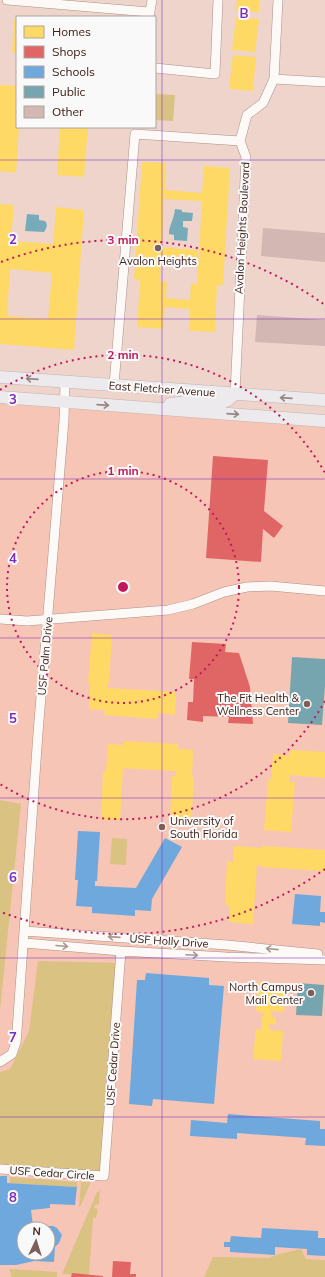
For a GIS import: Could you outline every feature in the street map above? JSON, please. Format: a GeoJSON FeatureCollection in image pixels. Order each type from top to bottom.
{"type":"FeatureCollection","features":[{"type":"Feature","properties":{"kind":"main road","name":"East Fletcher Avenue"},"geometry":{"type":"LineString","coordinates":[[0,377],[325,400]]}},
{"type":"Feature","properties":{"kind":"main road"},"geometry":{"type":"LineString","coordinates":[[147,408],[172,403],[197,401],[221,403],[228,400],[234,394]]}},
{"type":"Feature","properties":{"kind":"main road","name":"East Fletcher Avenue"},"geometry":{"type":"LineString","coordinates":[[0,397],[325,421]]}},
{"type":"Feature","properties":{"kind":"street"},"geometry":{"type":"LineString","coordinates":[[7,0],[149,15],[152,0]]}},
{"type":"Feature","properties":{"kind":"street"},"geometry":{"type":"LineString","coordinates":[[156,68],[215,74],[218,0]]}},
{"type":"Feature","properties":{"kind":"street"},"geometry":{"type":"LineString","coordinates":[[114,385],[135,134],[240,141],[247,115],[263,103],[274,79],[278,0]]}},
{"type":"Feature","properties":{"kind":"street"},"geometry":{"type":"LineString","coordinates":[[274,79],[325,82]]}},
{"type":"Feature","properties":{"kind":"street","name":"Avalon Heights Boulevard"},"geometry":{"type":"LineString","coordinates":[[234,394],[246,157],[240,141]]}},
{"type":"Feature","properties":{"kind":"street","name":"USF Palm Drive"},"geometry":{"type":"LineString","coordinates":[[24,931],[64,421],[65,381]]}},
{"type":"Feature","properties":{"kind":"street"},"geometry":{"type":"LineString","coordinates":[[0,619],[27,621],[48,618],[168,610],[194,604],[224,592],[247,586],[270,586],[325,591]]}},
{"type":"Feature","properties":{"kind":"street"},"geometry":{"type":"LineString","coordinates":[[0,1062],[12,1054],[16,1042],[24,931]]}},
{"type":"Feature","properties":{"kind":"street","name":"USF Holly Drive"},"geometry":{"type":"LineString","coordinates":[[24,931],[227,945],[325,955]]}},
{"type":"Feature","properties":{"kind":"street","name":"USF Holly Drive"},"geometry":{"type":"LineString","coordinates":[[24,943],[121,951],[239,958],[325,960]]}},
{"type":"Feature","properties":{"kind":"street","name":"USF Cedar Drive"},"geometry":{"type":"LineString","coordinates":[[104,1176],[121,951]]}},
{"type":"Feature","properties":{"kind":"street","name":"USF Cedar Circle"},"geometry":{"type":"LineString","coordinates":[[0,1168],[104,1176]]}},
{"type":"Feature","properties":{"kind":"shaded area"},"geometry":{"type":"Polygon","coordinates":[[[156,94],[175,95],[173,121],[156,120],[156,94]]]}},
{"type":"Feature","properties":{"kind":"shaded area","name":"University of South Florida"},"geometry":{"type":"Polygon","coordinates":[[[0,402],[325,425],[325,1277],[0,1277],[0,402]]]}},
{"type":"Feature","properties":{"kind":"shaded area"},"geometry":{"type":"Polygon","coordinates":[[[0,800],[21,804],[0,1010],[0,800]]]}},
{"type":"Feature","properties":{"kind":"shaded area"},"geometry":{"type":"Polygon","coordinates":[[[112,838],[127,839],[126,865],[110,864],[112,838]]]}},
{"type":"Feature","properties":{"kind":"shaded area"},"geometry":{"type":"Polygon","coordinates":[[[38,961],[120,963],[101,1176],[0,1170],[0,1072],[10,1069],[29,1031],[38,961]]]}},
{"type":"Feature","properties":{"kind":"shaded area"},"geometry":{"type":"Polygon","coordinates":[[[10,1177],[77,1182],[77,1187],[10,1183],[10,1177]]]}},
{"type":"Feature","properties":{"kind":"shaded area"},"geometry":{"type":"Polygon","coordinates":[[[81,1182],[90,1182],[90,1184],[79,1207],[81,1182]]]}},
{"type":"Feature","properties":{"kind":"shaded area"},"geometry":{"type":"Polygon","coordinates":[[[100,1191],[99,1204],[95,1205],[94,1208],[98,1209],[96,1218],[93,1218],[89,1275],[62,1274],[97,1192],[100,1191]]]}},
{"type":"Feature","properties":{"kind":"shaded area"},"geometry":{"type":"Polygon","coordinates":[[[301,1249],[306,1259],[325,1260],[325,1277],[204,1277],[213,1257],[269,1258],[301,1249]]]}},
{"type":"Feature","properties":{"kind":"shaded area"},"geometry":{"type":"Polygon","coordinates":[[[9,1269],[57,1272],[57,1277],[12,1277],[9,1269]]]}},
{"type":"Feature","properties":{"kind":"water"},"geometry":{"type":"Polygon","coordinates":[[[175,209],[182,210],[182,212],[193,213],[192,221],[183,221],[183,227],[188,228],[187,241],[174,240],[174,235],[169,234],[175,209]]]}},
{"type":"Feature","properties":{"kind":"water"},"geometry":{"type":"Polygon","coordinates":[[[27,214],[39,215],[39,220],[47,223],[44,232],[25,231],[27,214]]]}},
{"type":"Feature","properties":{"kind":"building: Homes"},"geometry":{"type":"Polygon","coordinates":[[[237,0],[259,0],[259,12],[236,11],[237,0]]]}},
{"type":"Feature","properties":{"kind":"building: Homes"},"geometry":{"type":"Polygon","coordinates":[[[236,17],[259,19],[255,52],[232,50],[236,17]]]}},
{"type":"Feature","properties":{"kind":"building: Homes"},"geometry":{"type":"Polygon","coordinates":[[[14,19],[16,19],[16,53],[12,52],[14,19]]]}},
{"type":"Feature","properties":{"kind":"building: Homes"},"geometry":{"type":"Polygon","coordinates":[[[233,55],[256,57],[253,91],[229,89],[233,55]]]}},
{"type":"Feature","properties":{"kind":"building: Homes"},"geometry":{"type":"Polygon","coordinates":[[[0,85],[16,86],[16,128],[19,128],[16,173],[0,171],[0,85]]]}},
{"type":"Feature","properties":{"kind":"building: Homes"},"geometry":{"type":"Polygon","coordinates":[[[60,128],[88,128],[84,177],[57,175],[60,128]]]}},
{"type":"Feature","properties":{"kind":"building: Homes","name":"Avalon Heights"},"geometry":{"type":"Polygon","coordinates":[[[142,162],[166,163],[165,190],[202,193],[204,166],[230,168],[223,285],[217,285],[215,332],[189,331],[190,304],[189,309],[165,307],[163,329],[137,327],[140,280],[134,279],[142,162]],[[164,199],[162,247],[198,250],[198,258],[161,256],[160,281],[167,282],[166,298],[190,300],[191,283],[197,284],[202,201],[164,199]]]}},
{"type":"Feature","properties":{"kind":"building: Homes"},"geometry":{"type":"Polygon","coordinates":[[[0,204],[14,205],[11,241],[53,244],[56,207],[84,210],[74,350],[0,344],[0,204]],[[10,269],[7,316],[48,319],[52,273],[10,269]]]}},
{"type":"Feature","properties":{"kind":"building: Homes"},"geometry":{"type":"Polygon","coordinates":[[[92,633],[112,635],[109,683],[107,688],[176,692],[175,715],[158,713],[158,719],[104,715],[105,710],[89,709],[90,682],[88,682],[92,633]]]}},
{"type":"Feature","properties":{"kind":"building: Homes"},"geometry":{"type":"Polygon","coordinates":[[[124,741],[178,744],[178,749],[193,750],[192,777],[194,777],[191,826],[170,824],[172,776],[175,776],[176,771],[123,768],[120,820],[101,820],[103,771],[106,771],[108,744],[124,745],[124,741]]]}},
{"type":"Feature","properties":{"kind":"building: Homes"},"geometry":{"type":"Polygon","coordinates":[[[290,750],[325,752],[325,778],[290,775],[289,782],[295,782],[291,832],[264,830],[268,779],[271,780],[273,754],[289,755],[290,750]]]}},
{"type":"Feature","properties":{"kind":"building: Homes"},"geometry":{"type":"Polygon","coordinates":[[[234,846],[262,848],[262,846],[325,850],[325,871],[262,867],[262,865],[257,865],[253,924],[229,922],[230,906],[225,905],[227,861],[233,862],[234,846]]]}},
{"type":"Feature","properties":{"kind":"building: Homes"},"geometry":{"type":"Polygon","coordinates":[[[258,982],[286,984],[284,1012],[271,1011],[271,1017],[276,1017],[276,1025],[270,1024],[270,1030],[283,1031],[281,1061],[253,1059],[256,1029],[261,1030],[262,1016],[265,1015],[262,1014],[262,1012],[256,1011],[258,982]]]}},
{"type":"Feature","properties":{"kind":"building: Shops"},"geometry":{"type":"Polygon","coordinates":[[[213,456],[268,460],[264,511],[283,526],[274,538],[263,529],[261,562],[206,558],[213,456]]]}},
{"type":"Feature","properties":{"kind":"building: Shops"},"geometry":{"type":"Polygon","coordinates":[[[192,642],[226,644],[225,652],[239,653],[250,687],[253,724],[228,723],[229,717],[203,716],[203,722],[187,720],[188,702],[193,702],[194,679],[189,679],[192,642]]]}},
{"type":"Feature","properties":{"kind":"building: Shops"},"geometry":{"type":"Polygon","coordinates":[[[113,1261],[131,1262],[130,1274],[136,1274],[136,1277],[112,1277],[113,1261]]]}},
{"type":"Feature","properties":{"kind":"building: Shops"},"geometry":{"type":"Polygon","coordinates":[[[72,1273],[103,1276],[103,1277],[71,1277],[72,1273]]]}},
{"type":"Feature","properties":{"kind":"building: Schools"},"geometry":{"type":"Polygon","coordinates":[[[78,831],[100,832],[97,881],[95,881],[95,886],[136,888],[165,838],[182,847],[152,899],[151,911],[135,910],[135,916],[92,913],[92,907],[76,906],[78,880],[75,880],[78,831]]]}},
{"type":"Feature","properties":{"kind":"building: Schools"},"geometry":{"type":"Polygon","coordinates":[[[295,894],[321,896],[320,912],[325,912],[325,923],[320,922],[320,926],[292,924],[295,894]]]}},
{"type":"Feature","properties":{"kind":"building: Schools"},"geometry":{"type":"Polygon","coordinates":[[[146,973],[209,978],[209,985],[224,986],[214,1104],[153,1099],[152,1106],[129,1104],[137,980],[145,980],[146,973]]]}},
{"type":"Feature","properties":{"kind":"building: Schools"},"geometry":{"type":"Polygon","coordinates":[[[228,1114],[320,1121],[320,1129],[325,1129],[325,1146],[305,1145],[306,1138],[237,1133],[237,1139],[190,1136],[191,1120],[227,1123],[228,1114]]]}},
{"type":"Feature","properties":{"kind":"building: Schools"},"geometry":{"type":"Polygon","coordinates":[[[0,1176],[7,1176],[7,1183],[77,1187],[75,1205],[50,1204],[50,1208],[31,1210],[32,1221],[16,1221],[16,1261],[34,1261],[16,1265],[0,1265],[0,1176]]]}},
{"type":"Feature","properties":{"kind":"building: Schools"},"geometry":{"type":"Polygon","coordinates":[[[56,1228],[62,1235],[56,1246],[56,1228]]]}},
{"type":"Feature","properties":{"kind":"building: Schools"},"geometry":{"type":"Polygon","coordinates":[[[262,1228],[318,1231],[318,1238],[325,1238],[325,1256],[307,1255],[307,1249],[275,1247],[275,1255],[230,1252],[230,1247],[224,1247],[224,1242],[230,1242],[231,1236],[261,1238],[262,1228]]]}},
{"type":"Feature","properties":{"kind":"building: Schools"},"geometry":{"type":"Polygon","coordinates":[[[34,1261],[54,1261],[54,1262],[34,1261]]]}},
{"type":"Feature","properties":{"kind":"building: Public","name":"The Fit Health & Wellness Center"},"geometry":{"type":"Polygon","coordinates":[[[292,657],[325,659],[325,686],[322,725],[288,723],[292,657]]]}},
{"type":"Feature","properties":{"kind":"building: Public","name":"North Campus Mail Center"},"geometry":{"type":"Polygon","coordinates":[[[298,983],[324,985],[322,1016],[296,1015],[298,983]]]}},
{"type":"Feature","properties":{"kind":"building: Other"},"geometry":{"type":"Polygon","coordinates":[[[263,228],[325,233],[325,262],[261,256],[263,228]]]}},
{"type":"Feature","properties":{"kind":"building: Other"},"geometry":{"type":"Polygon","coordinates":[[[257,315],[325,320],[325,346],[255,342],[257,315]]]}},
{"type":"Feature","properties":{"kind":"place","name":"Avalon Heights"},"geometry":{"type":"Point","coordinates":[158,248]}},
{"type":"Feature","properties":{"kind":"place","name":"The Fit Health & Wellness Center"},"geometry":{"type":"Point","coordinates":[307,704]}},
{"type":"Feature","properties":{"kind":"place","name":"University of South Florida"},"geometry":{"type":"Point","coordinates":[162,827]}},
{"type":"Feature","properties":{"kind":"place","name":"North Campus Mail Center"},"geometry":{"type":"Point","coordinates":[311,993]}}]}
